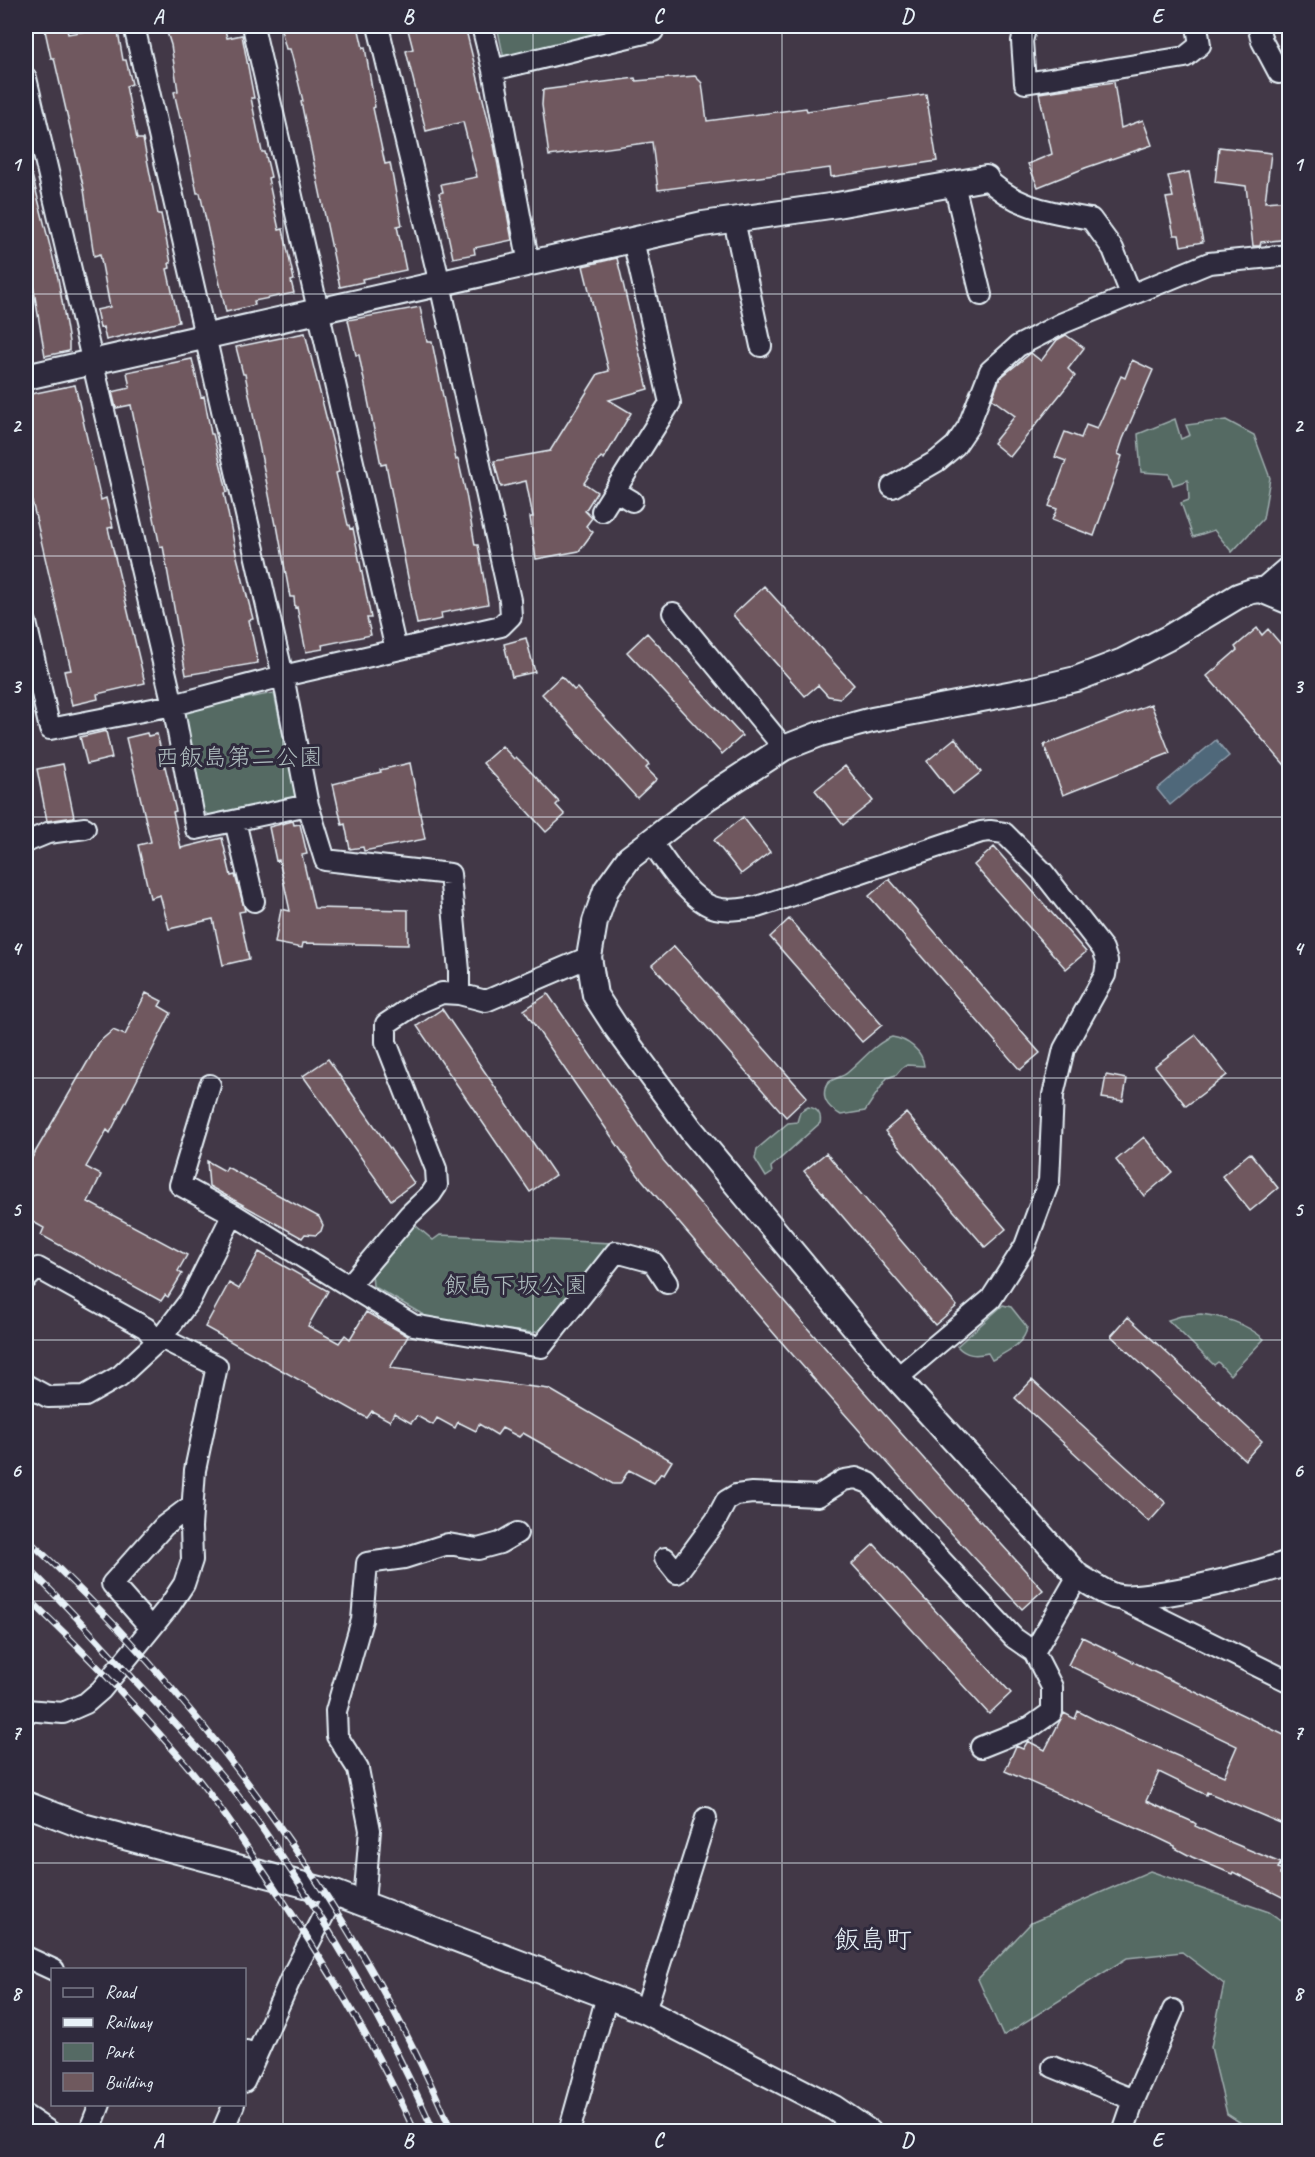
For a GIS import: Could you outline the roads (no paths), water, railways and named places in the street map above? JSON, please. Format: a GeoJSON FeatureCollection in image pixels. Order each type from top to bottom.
{"type":"FeatureCollection","features":[{"type":"Feature","properties":{"kind":"street"},"geometry":{"type":"LineString","coordinates":[[134,26],[283,676],[308,805],[325,860],[450,874],[459,994]]}},
{"type":"Feature","properties":{"kind":"street"},"geometry":{"type":"LineString","coordinates":[[253,26],[396,650]]}},
{"type":"Feature","properties":{"kind":"street"},"geometry":{"type":"LineString","coordinates":[[26,623],[50,729],[173,705],[283,676],[501,627],[511,616],[510,600],[440,284],[378,26]]}},
{"type":"Feature","properties":{"kind":"street"},"geometry":{"type":"LineString","coordinates":[[482,26],[493,70],[529,264]]}},
{"type":"Feature","properties":{"kind":"street"},"geometry":{"type":"LineString","coordinates":[[493,70],[653,31],[651,26]]}},
{"type":"Feature","properties":{"kind":"street"},"geometry":{"type":"LineString","coordinates":[[1026,26],[1023,41],[1025,83],[1185,57],[1200,45],[1197,26]]}},
{"type":"Feature","properties":{"kind":"street"},"geometry":{"type":"LineString","coordinates":[[1258,26],[1262,41],[1280,73]]}},
{"type":"Feature","properties":{"kind":"street"},"geometry":{"type":"LineString","coordinates":[[26,78],[173,705],[196,829],[308,805]]}},
{"type":"Feature","properties":{"kind":"street"},"geometry":{"type":"LineString","coordinates":[[26,377],[703,224],[837,205],[986,178],[999,191],[1015,201],[1057,213],[1091,219],[1113,249],[1131,294]]}},
{"type":"Feature","properties":{"kind":"street"},"geometry":{"type":"LineString","coordinates":[[954,184],[981,295]]}},
{"type":"Feature","properties":{"kind":"street"},"geometry":{"type":"LineString","coordinates":[[734,220],[761,346]]}},
{"type":"Feature","properties":{"kind":"street"},"geometry":{"type":"LineString","coordinates":[[602,511],[670,403],[633,240]]}},
{"type":"Feature","properties":{"kind":"street"},"geometry":{"type":"LineString","coordinates":[[892,487],[937,461],[955,446],[969,427],[990,371],[1018,346],[1063,323],[1209,263],[1290,255]]}},
{"type":"Feature","properties":{"kind":"street"},"geometry":{"type":"LineString","coordinates":[[615,491],[632,501]]}},
{"type":"Feature","properties":{"kind":"street"},"geometry":{"type":"LineString","coordinates":[[1290,565],[1261,590],[1238,596],[1132,657],[1076,679],[872,720],[820,734],[784,748],[707,798],[629,858],[606,890],[595,921],[589,957],[596,995],[615,1026],[692,1131],[897,1378],[1078,1576],[1290,1682]]}},
{"type":"Feature","properties":{"kind":"street"},"geometry":{"type":"LineString","coordinates":[[1261,590],[1290,602]]}},
{"type":"Feature","properties":{"kind":"street"},"geometry":{"type":"LineString","coordinates":[[673,613],[784,748]]}},
{"type":"Feature","properties":{"kind":"street"},"geometry":{"type":"LineString","coordinates":[[235,821],[254,901]]}},
{"type":"Feature","properties":{"kind":"street"},"geometry":{"type":"LineString","coordinates":[[26,842],[48,833],[85,828]]}},
{"type":"Feature","properties":{"kind":"street"},"geometry":{"type":"LineString","coordinates":[[651,841],[668,866],[707,905],[730,910],[757,907],[981,832],[1004,833],[1042,872],[1102,949],[1107,961],[1105,975],[1064,1050],[1053,1095],[1049,1181],[1025,1246],[991,1299],[897,1378]]}},
{"type":"Feature","properties":{"kind":"street"},"geometry":{"type":"LineString","coordinates":[[349,1286],[409,1215],[431,1194],[436,1185],[436,1169],[386,1042],[386,1024],[416,1004],[442,993],[459,994],[486,1001],[589,957]]}},
{"type":"Feature","properties":{"kind":"street"},"geometry":{"type":"LineString","coordinates":[[210,1084],[180,1185],[233,1214],[413,1325],[542,1347],[616,1252],[653,1262],[667,1283]]}},
{"type":"Feature","properties":{"kind":"street"},"geometry":{"type":"LineString","coordinates":[[26,1385],[48,1397],[86,1396],[120,1376],[159,1340],[190,1300],[233,1214]]}},
{"type":"Feature","properties":{"kind":"street"},"geometry":{"type":"LineString","coordinates":[[26,1279],[38,1268],[146,1328],[159,1340],[217,1366],[195,1470],[192,1505],[192,1560],[184,1584],[170,1605],[101,1690],[86,1703],[63,1713],[26,1710]]}},
{"type":"Feature","properties":{"kind":"street"},"geometry":{"type":"LineString","coordinates":[[664,1558],[677,1573],[716,1520],[726,1501],[736,1495],[752,1493],[818,1496],[844,1480],[856,1478],[869,1483],[1014,1638],[1034,1652],[1052,1688],[1052,1712],[1031,1727],[981,1747]]}},
{"type":"Feature","properties":{"kind":"street"},"geometry":{"type":"LineString","coordinates":[[150,1627],[112,1584],[164,1526],[192,1505]]}},
{"type":"Feature","properties":{"kind":"street"},"geometry":{"type":"LineString","coordinates":[[364,1903],[370,1830],[358,1768],[337,1736],[336,1711],[362,1620],[368,1563],[404,1558],[448,1544],[478,1549],[500,1543],[517,1533]]}},
{"type":"Feature","properties":{"kind":"street"},"geometry":{"type":"LineString","coordinates":[[1115,1596],[1146,1596],[1244,1577],[1290,1562]]}},
{"type":"Feature","properties":{"kind":"street"},"geometry":{"type":"LineString","coordinates":[[1034,1652],[1078,1576]]}},
{"type":"Feature","properties":{"kind":"street"},"geometry":{"type":"LineString","coordinates":[[26,1804],[84,1826],[335,1893],[608,1996],[645,2012],[834,2108],[868,2132]]}},
{"type":"Feature","properties":{"kind":"street"},"geometry":{"type":"LineString","coordinates":[[645,2012],[706,1818]]}},
{"type":"Feature","properties":{"kind":"street"},"geometry":{"type":"LineString","coordinates":[[246,2072],[250,2053],[335,1893]]}},
{"type":"Feature","properties":{"kind":"street"},"geometry":{"type":"LineString","coordinates":[[26,1957],[51,1969]]}},
{"type":"Feature","properties":{"kind":"street"},"geometry":{"type":"LineString","coordinates":[[569,2132],[608,1996]]}},
{"type":"Feature","properties":{"kind":"street"},"geometry":{"type":"LineString","coordinates":[[1123,2132],[1134,2100],[1173,2010]]}},
{"type":"Feature","properties":{"kind":"street"},"geometry":{"type":"LineString","coordinates":[[1053,2067],[1134,2100]]}},
{"type":"Feature","properties":{"kind":"street"},"geometry":{"type":"LineString","coordinates":[[90,2132],[99,2106]]}},
{"type":"Feature","properties":{"kind":"street"},"geometry":{"type":"LineString","coordinates":[[222,2132],[233,2106]]}},
{"type":"Feature","properties":{"kind":"street"},"geometry":{"type":"LineString","coordinates":[[26,2116],[50,2132]]}},
{"type":"Feature","properties":{"kind":"water"},"geometry":{"type":"Polygon","coordinates":[[[1216,740],[1229,756],[1170,805],[1157,789],[1216,740]]]}},
{"type":"Feature","properties":{"kind":"railway"},"geometry":{"type":"LineString","coordinates":[[26,1538],[91,1600],[153,1668],[213,1739],[270,1813],[322,1890],[371,1969],[414,2050],[452,2132]]}},
{"type":"Feature","properties":{"kind":"railway"},"geometry":{"type":"LineString","coordinates":[[26,1566],[198,1749],[247,1807],[310,1900],[355,1976],[397,2054],[434,2132]]}},
{"type":"Feature","properties":{"kind":"railway"},"geometry":{"type":"LineString","coordinates":[[26,1596],[147,1720],[185,1763],[218,1806],[329,1972],[366,2035],[415,2132]]}},
{"type":"Feature","properties":{"kind":"district","name":"飯島町"},"geometry":{"type":"Point","coordinates":[873,1939]}},
{"type":"Feature","properties":{"kind":"park label","name":"西飯島第二公園"},"geometry":{"type":"Point","coordinates":[239,757]}},
{"type":"Feature","properties":{"kind":"park label","name":"飯島下坂公園"},"geometry":{"type":"Point","coordinates":[516,1285]}}]}
